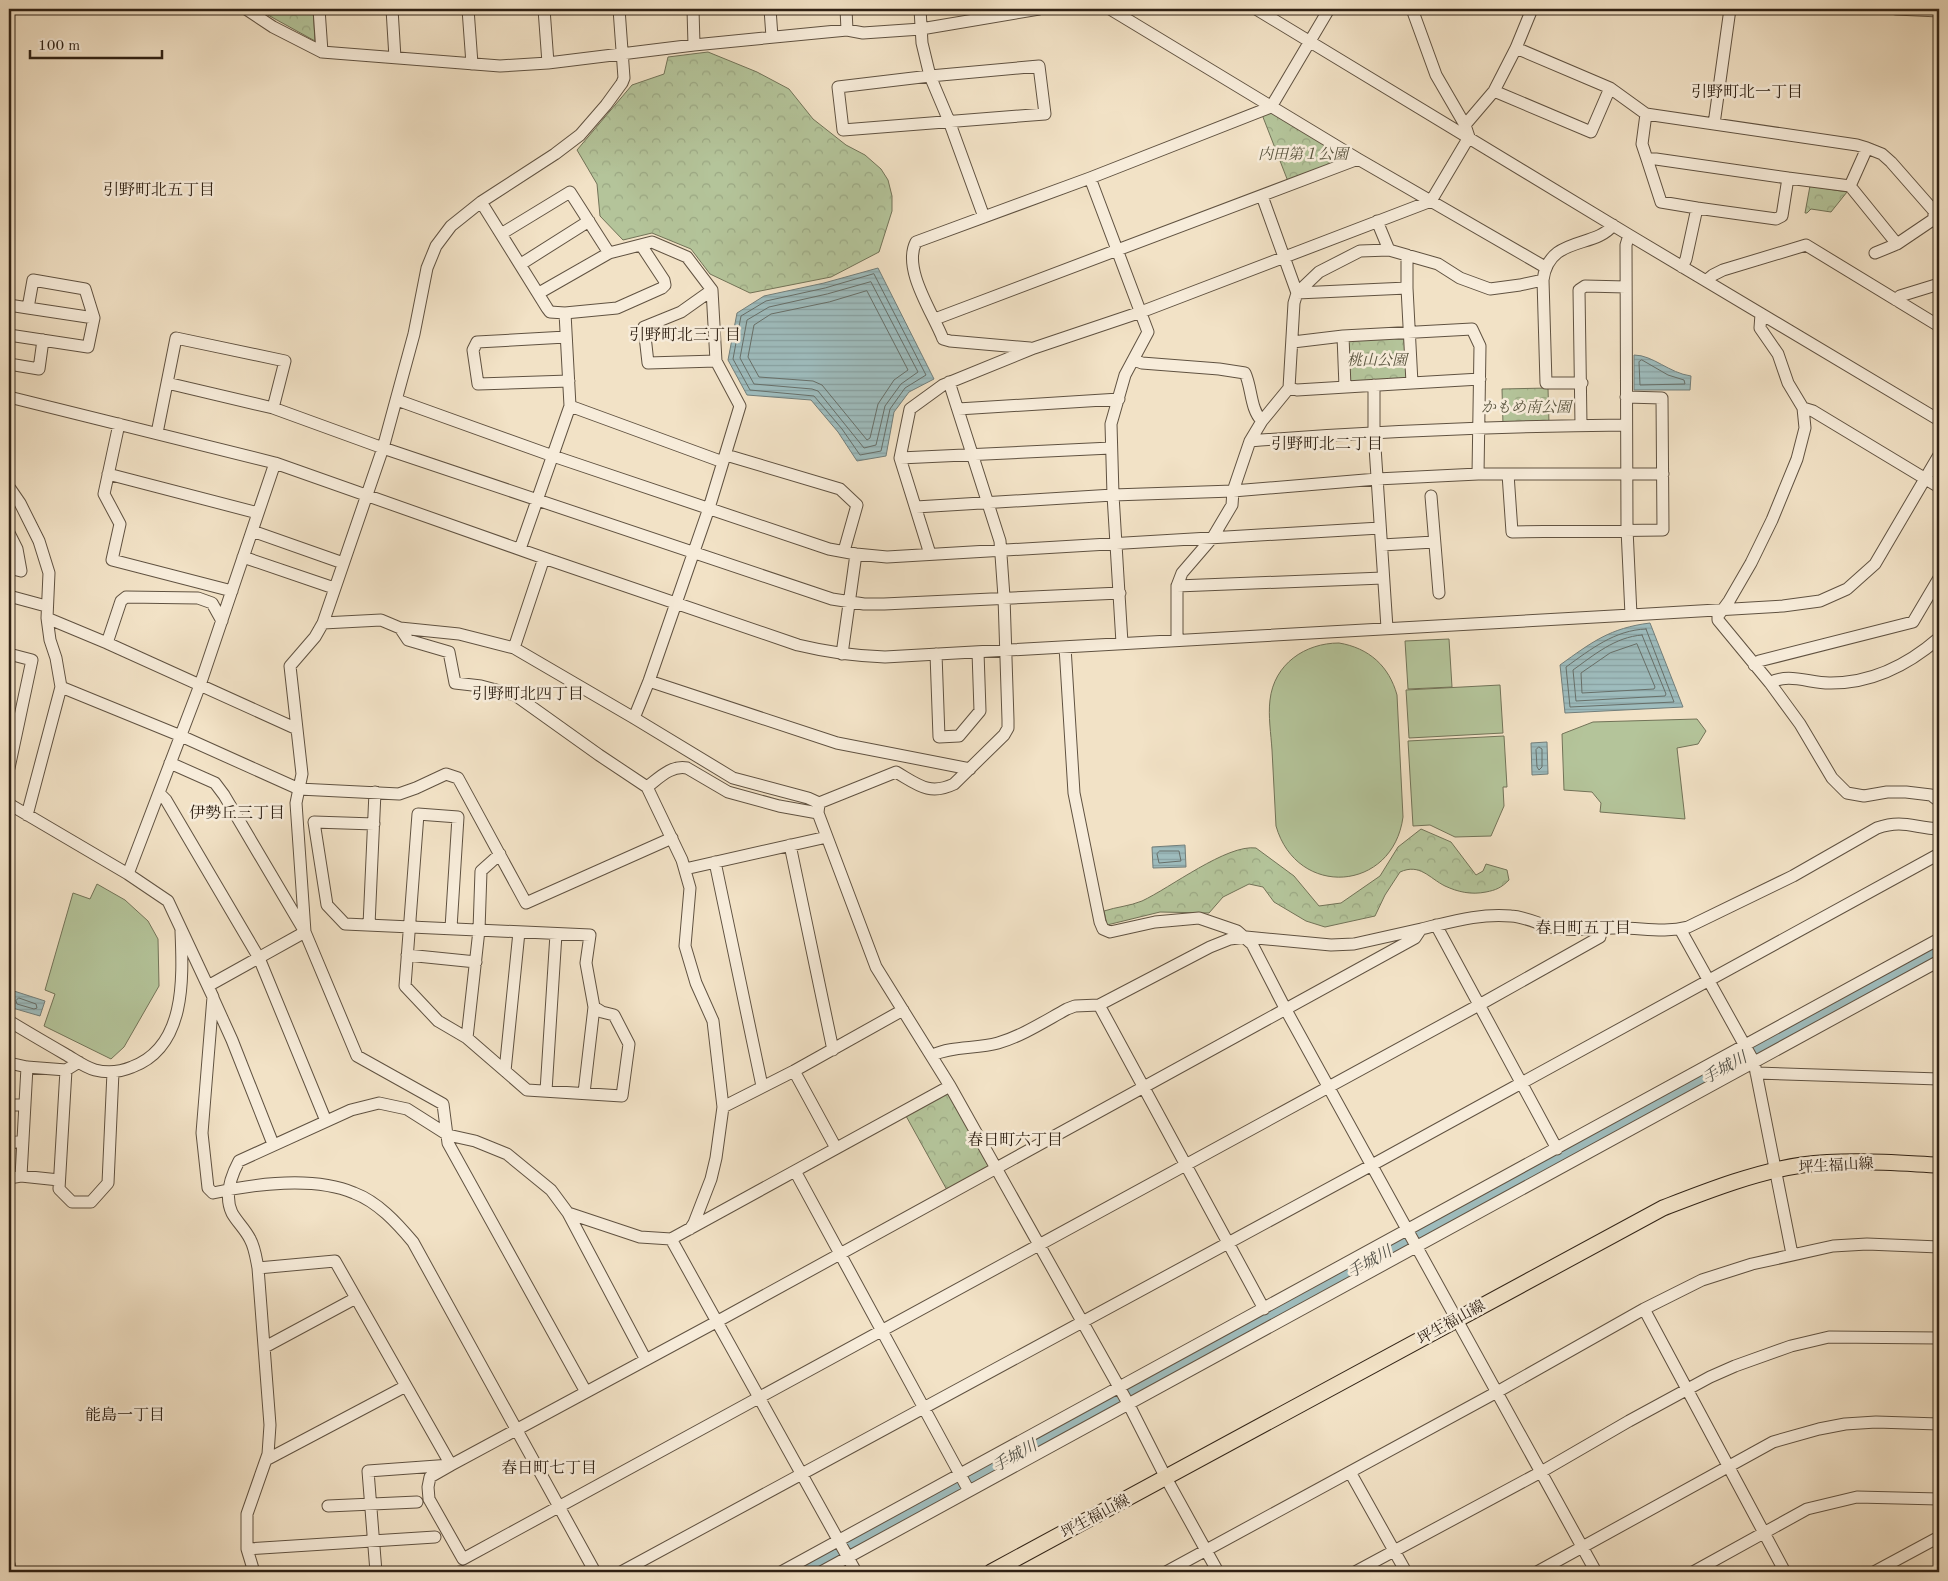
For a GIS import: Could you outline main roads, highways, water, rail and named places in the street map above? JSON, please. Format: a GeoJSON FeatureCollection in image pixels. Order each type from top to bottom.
{"type":"FeatureCollection","features":[{"type":"Feature","properties":{"kind":"main road","name":"坪生福山線"},"geometry":{"type":"LineString","coordinates":[[991,1572],[1663,1208],[1752,1177],[1802,1165],[1859,1162],[1939,1164]]}},
{"type":"Feature","properties":{"kind":"water"},"geometry":{"type":"Polygon","coordinates":[[[878,268],[934,379],[909,392],[894,412],[886,456],[857,461],[838,432],[811,400],[747,395],[728,360],[737,313],[764,296],[824,283],[878,268]]]}},
{"type":"Feature","properties":{"kind":"water"},"geometry":{"type":"Polygon","coordinates":[[[1634,355],[1648,358],[1675,371],[1691,376],[1690,390],[1634,390],[1634,355]]]}},
{"type":"Feature","properties":{"kind":"water"},"geometry":{"type":"Polygon","coordinates":[[[1650,623],[1683,707],[1565,713],[1560,665],[1582,649],[1612,632],[1650,623]]]}},
{"type":"Feature","properties":{"kind":"water"},"geometry":{"type":"Polygon","coordinates":[[[1547,742],[1548,774],[1532,775],[1531,743],[1547,742]]]}},
{"type":"Feature","properties":{"kind":"water"},"geometry":{"type":"Polygon","coordinates":[[[1185,845],[1186,867],[1153,868],[1152,847],[1185,845]]]}},
{"type":"Feature","properties":{"kind":"water"},"geometry":{"type":"Polygon","coordinates":[[[14,991],[45,1001],[40,1016],[9,1007],[14,991]]]}},
{"type":"Feature","properties":{"kind":"waterway","name":"手城川"},"geometry":{"type":"LineString","coordinates":[[799,1572],[1939,949]]}},
{"type":"Feature","properties":{"kind":"district","name":"引野町北一丁目"},"geometry":{"type":"Point","coordinates":[1747,91]}},
{"type":"Feature","properties":{"kind":"district","name":"引野町北五丁目"},"geometry":{"type":"Point","coordinates":[159,189]}},
{"type":"Feature","properties":{"kind":"district","name":"引野町北三丁目"},"geometry":{"type":"Point","coordinates":[685,334]}},
{"type":"Feature","properties":{"kind":"district","name":"引野町北二丁目"},"geometry":{"type":"Point","coordinates":[1327,443]}},
{"type":"Feature","properties":{"kind":"district","name":"引野町北四丁目"},"geometry":{"type":"Point","coordinates":[528,693]}},
{"type":"Feature","properties":{"kind":"district","name":"伊勢丘三丁目"},"geometry":{"type":"Point","coordinates":[237,812]}},
{"type":"Feature","properties":{"kind":"district","name":"春日町五丁目"},"geometry":{"type":"Point","coordinates":[1583,927]}},
{"type":"Feature","properties":{"kind":"district","name":"春日町六丁目"},"geometry":{"type":"Point","coordinates":[1015,1139]}},
{"type":"Feature","properties":{"kind":"district","name":"能島一丁目"},"geometry":{"type":"Point","coordinates":[125,1414]}},
{"type":"Feature","properties":{"kind":"district","name":"春日町七丁目"},"geometry":{"type":"Point","coordinates":[549,1467]}},
{"type":"Feature","properties":{"kind":"park label","name":"内田第１公園"},"geometry":{"type":"Point","coordinates":[1303,154]}},
{"type":"Feature","properties":{"kind":"park label","name":"桃山公園"},"geometry":{"type":"Point","coordinates":[1377,360]}},
{"type":"Feature","properties":{"kind":"park label","name":"かもめ南公園"},"geometry":{"type":"Point","coordinates":[1526,407]}}]}
